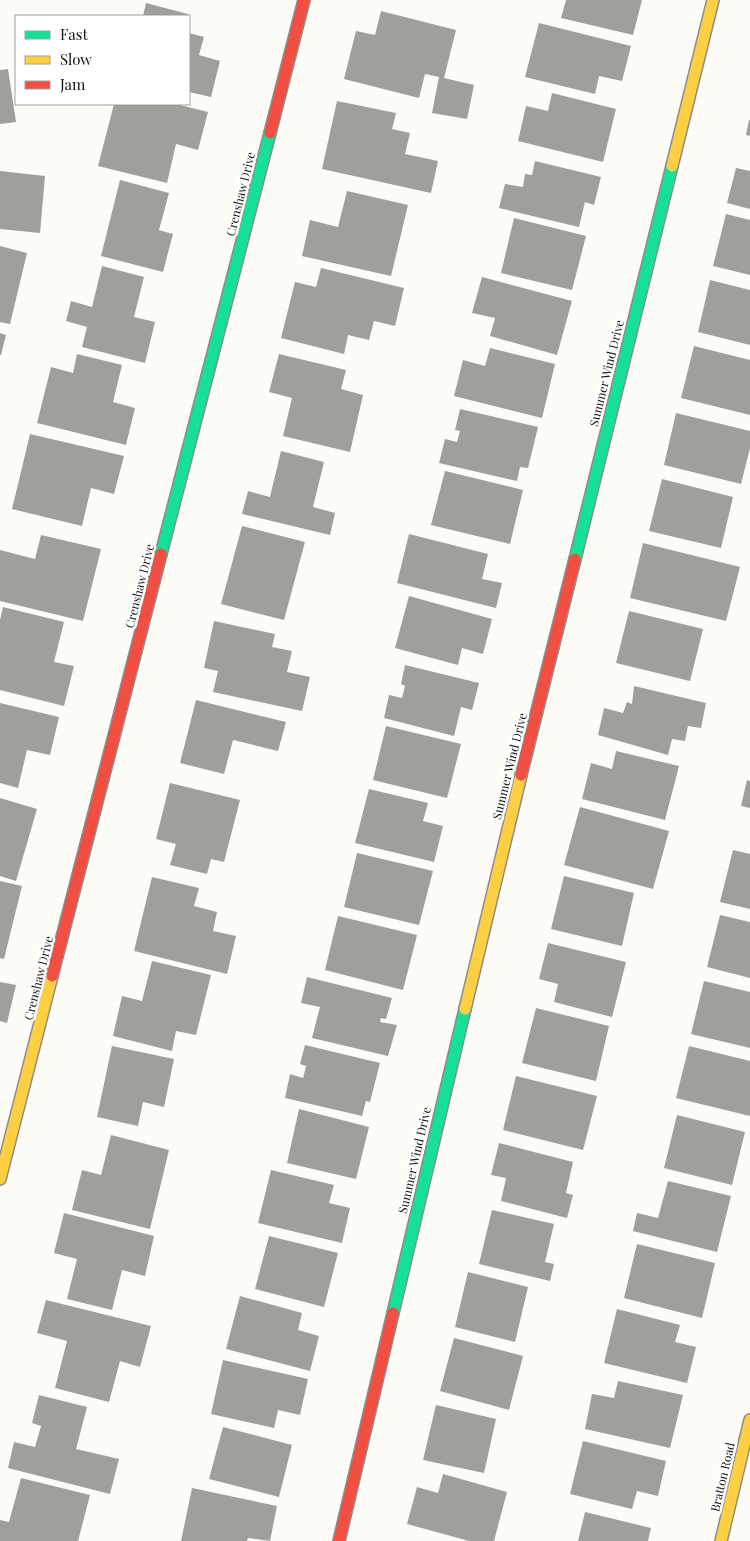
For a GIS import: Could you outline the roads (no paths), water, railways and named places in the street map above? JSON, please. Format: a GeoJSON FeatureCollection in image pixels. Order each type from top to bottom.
{"type":"FeatureCollection","features":[{"type":"Feature","properties":{"kind":"street","name":"Crenshaw Drive"},"geometry":{"type":"LineString","coordinates":[[0,1179],[304,0]]}},
{"type":"Feature","properties":{"kind":"street","name":"Summer Wind Drive"},"geometry":{"type":"LineString","coordinates":[[339,1541],[536,714],[713,0]]}},
{"type":"Feature","properties":{"kind":"street","name":"Bratton Road"},"geometry":{"type":"LineString","coordinates":[[721,1541],[750,1420]]}}]}
